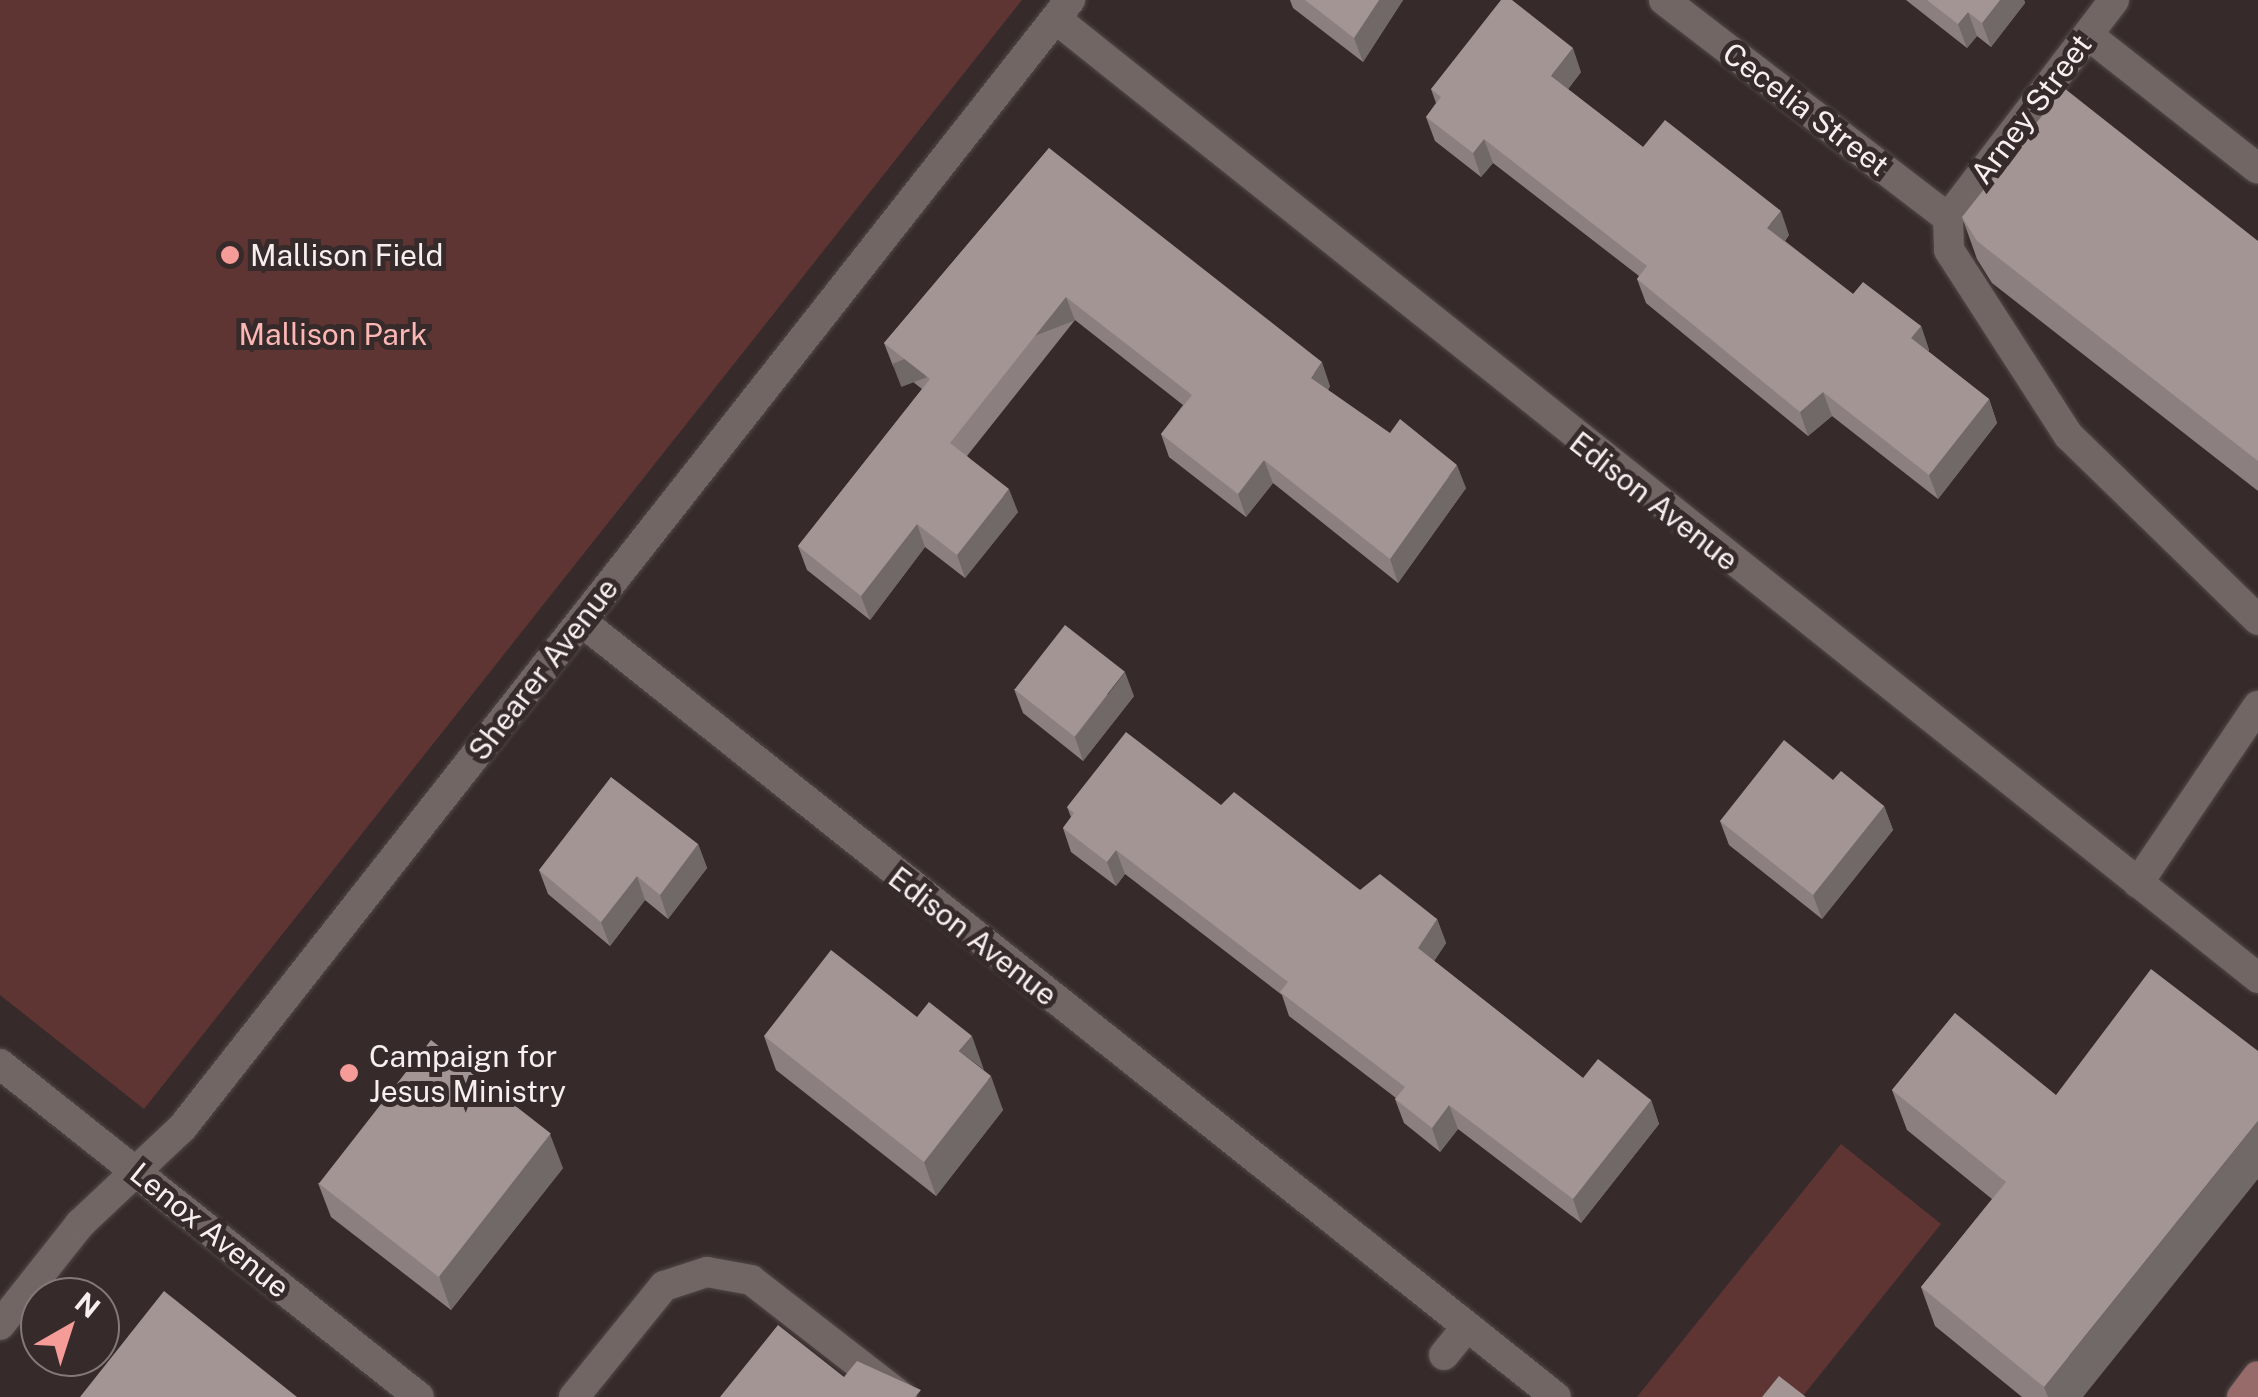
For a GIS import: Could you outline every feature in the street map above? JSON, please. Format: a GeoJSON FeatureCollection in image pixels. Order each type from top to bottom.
{"type":"FeatureCollection","features":[{"type":"Feature","properties":{"kind":"main road"},"geometry":{"type":"LineString","coordinates":[[2242,1397],[2258,1376]]}},
{"type":"Feature","properties":{"kind":"street","name":"Cecelia Street"},"geometry":{"type":"LineString","coordinates":[[1664,0],[1948,218]]}},
{"type":"Feature","properties":{"kind":"street","name":"Arney Street"},"geometry":{"type":"LineString","coordinates":[[1948,218],[2114,0]]}},
{"type":"Feature","properties":{"kind":"street","name":"Shearer Avenue"},"geometry":{"type":"LineString","coordinates":[[0,1325],[80,1224],[182,1128],[1063,10]]}},
{"type":"Feature","properties":{"kind":"street","name":"Edison Avenue"},"geometry":{"type":"LineString","coordinates":[[1063,10],[2258,978]]}},
{"type":"Feature","properties":{"kind":"street"},"geometry":{"type":"LineString","coordinates":[[2088,35],[2258,169]]}},
{"type":"Feature","properties":{"kind":"street"},"geometry":{"type":"LineString","coordinates":[[1948,218],[1949,250],[2069,436],[2258,620]]}},
{"type":"Feature","properties":{"kind":"street","name":"Edison Avenue"},"geometry":{"type":"LineString","coordinates":[[581,620],[1556,1397]]}},
{"type":"Feature","properties":{"kind":"street"},"geometry":{"type":"LineString","coordinates":[[2138,883],[2258,706]]}},
{"type":"Feature","properties":{"kind":"street","name":"Lenox Avenue"},"geometry":{"type":"LineString","coordinates":[[0,1064],[418,1397]]}},
{"type":"Feature","properties":{"kind":"street"},"geometry":{"type":"LineString","coordinates":[[574,1397],[664,1286],[707,1272],[752,1280],[902,1397]]}},
{"type":"Feature","properties":{"kind":"street"},"geometry":{"type":"LineString","coordinates":[[1444,1356],[1467,1327]]}},
{"type":"Feature","properties":{"kind":"green space","name":"Mallison Park"},"geometry":{"type":"Polygon","coordinates":[[[0,0],[1022,0],[144,1109],[0,995],[0,0]]]}},
{"type":"Feature","properties":{"kind":"green space"},"geometry":{"type":"Polygon","coordinates":[[[1841,1144],[1941,1224],[1802,1397],[1637,1397],[1841,1144]]]}},
{"type":"Feature","properties":{"kind":"building"},"geometry":{"type":"Polygon","coordinates":[[[1305,0],[1379,0],[1354,38],[1305,0]]]}},
{"type":"Feature","properties":{"kind":"building"},"geometry":{"type":"Polygon","coordinates":[[[1501,0],[1512,0],[1573,48],[1551,76],[1643,147],[1665,120],[1781,211],[1767,228],[1853,294],[1863,282],[1921,326],[1911,338],[1989,399],[1929,475],[1823,392],[1800,412],[1637,279],[1647,266],[1484,139],[1473,153],[1426,117],[1441,97],[1431,89],[1501,0]]]}},
{"type":"Feature","properties":{"kind":"building"},"geometry":{"type":"Polygon","coordinates":[[[1927,0],[2000,0],[1982,23],[1968,12],[1958,24],[1927,0]]]}},
{"type":"Feature","properties":{"kind":"building"},"geometry":{"type":"Polygon","coordinates":[[[2064,88],[2258,241],[2258,461],[1977,241],[1962,217],[2064,88]]]}},
{"type":"Feature","properties":{"kind":"building"},"geometry":{"type":"Polygon","coordinates":[[[1049,148],[1322,362],[1311,378],[1390,433],[1400,419],[1457,465],[1390,559],[1264,460],[1238,494],[1161,434],[1192,395],[1066,297],[950,443],[1009,489],[957,555],[917,524],[861,596],[798,546],[930,379],[884,343],[1049,148]]]}},
{"type":"Feature","properties":{"kind":"building"},"geometry":{"type":"Polygon","coordinates":[[[1065,625],[1125,672],[1074,736],[1015,690],[1065,625]]]}},
{"type":"Feature","properties":{"kind":"building"},"geometry":{"type":"Polygon","coordinates":[[[1126,732],[1221,805],[1234,792],[1360,890],[1380,874],[1437,919],[1418,948],[1583,1078],[1598,1059],[1651,1100],[1573,1199],[1449,1105],[1432,1128],[1395,1099],[1405,1087],[1280,992],[1288,982],[1116,850],[1107,862],[1063,828],[1074,813],[1067,807],[1126,732]]]}},
{"type":"Feature","properties":{"kind":"building"},"geometry":{"type":"Polygon","coordinates":[[[1784,740],[1833,780],[1841,771],[1884,806],[1813,895],[1720,821],[1784,740]]]}},
{"type":"Feature","properties":{"kind":"building"},"geometry":{"type":"Polygon","coordinates":[[[611,777],[698,844],[660,895],[637,876],[601,922],[539,870],[611,777]]]}},
{"type":"Feature","properties":{"kind":"building"},"geometry":{"type":"Polygon","coordinates":[[[831,950],[917,1017],[929,1002],[972,1036],[959,1051],[991,1076],[924,1162],[764,1036],[831,950]]]}},
{"type":"Feature","properties":{"kind":"building"},"geometry":{"type":"Polygon","coordinates":[[[2151,969],[2258,1051],[2258,1121],[2044,1387],[1921,1287],[2006,1182],[1892,1090],[1955,1013],[2056,1095],[2151,969]]]}},
{"type":"Feature","properties":{"kind":"building"},"geometry":{"type":"Polygon","coordinates":[[[431,1040],[551,1134],[439,1277],[319,1183],[431,1040]]]}},
{"type":"Feature","properties":{"kind":"building"},"geometry":{"type":"Polygon","coordinates":[[[164,1291],[297,1397],[80,1397],[96,1377],[120,1377],[120,1347],[164,1291]]]}},
{"type":"Feature","properties":{"kind":"building"},"geometry":{"type":"Polygon","coordinates":[[[778,1325],[844,1377],[857,1361],[921,1390],[915,1397],[720,1397],[778,1325]]]}},
{"type":"Feature","properties":{"kind":"building"},"geometry":{"type":"Polygon","coordinates":[[[1779,1376],[1806,1397],[1762,1397],[1779,1376]]]}},
{"type":"Feature","properties":{"kind":"place","name":"Mallison Field"},"geometry":{"type":"Point","coordinates":[230,255]}},
{"type":"Feature","properties":{"kind":"place","name":"Campaign for Jesus Ministry"},"geometry":{"type":"Point","coordinates":[349,1073]}}]}
